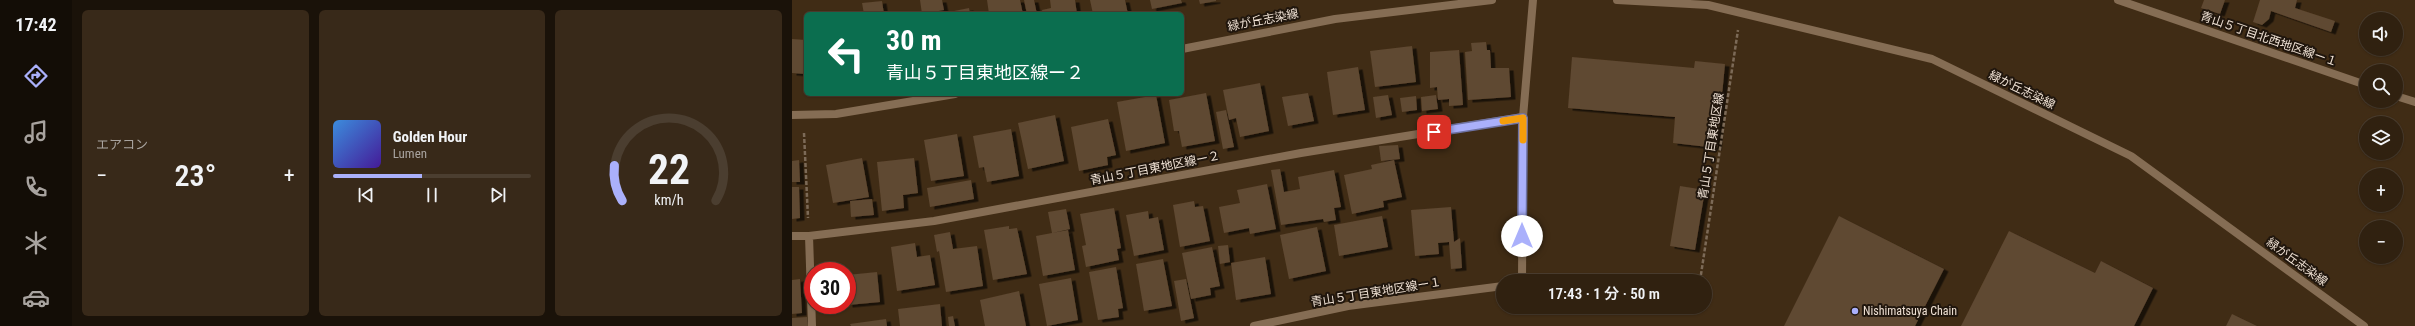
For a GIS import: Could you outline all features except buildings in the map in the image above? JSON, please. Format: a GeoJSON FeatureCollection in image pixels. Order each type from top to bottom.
{"type":"FeatureCollection","features":[{"type":"Feature","properties":{"kind":"street","name":"緑が丘志染線"},"geometry":{"type":"LineString","coordinates":[[1184,49],[1335,19],[1492,0]]}},
{"type":"Feature","properties":{"kind":"street"},"geometry":{"type":"LineString","coordinates":[[1522,274],[1523,118],[1533,0]]}},
{"type":"Feature","properties":{"kind":"street","name":"緑が丘志染線"},"geometry":{"type":"LineString","coordinates":[[1617,0],[1708,5],[1932,59],[2131,156],[2364,326]]}},
{"type":"Feature","properties":{"kind":"street","name":"青山５丁目北西地区線ー１"},"geometry":{"type":"LineString","coordinates":[[2118,0],[2359,83]]}},
{"type":"Feature","properties":{"kind":"street"},"geometry":{"type":"LineString","coordinates":[[792,114],[836,114],[943,96]]}},
{"type":"Feature","properties":{"kind":"street"},"geometry":{"type":"LineString","coordinates":[[2403,98],[2415,102]]}},
{"type":"Feature","properties":{"kind":"street","name":"青山５丁目東地区線ー２"},"geometry":{"type":"LineString","coordinates":[[792,236],[809,236],[934,221],[1301,153],[1523,118]]}},
{"type":"Feature","properties":{"kind":"street"},"geometry":{"type":"LineString","coordinates":[[809,236],[812,326]]}},
{"type":"Feature","properties":{"kind":"street","name":"青山５丁目東地区線ー１"},"geometry":{"type":"LineString","coordinates":[[1254,326],[1348,306],[1496,287]]}},
{"type":"Feature","properties":{"kind":"path","name":"青山５丁目東地区線"},"geometry":{"type":"LineString","coordinates":[[1701,274],[1740,13]]}},
{"type":"Feature","properties":{"kind":"path"},"geometry":{"type":"LineString","coordinates":[[803,114],[809,236]]}},
{"type":"Feature","properties":{"kind":"slow traffic"},"geometry":{"type":"LineString","coordinates":[[1503,121],[1523,118],[1523,140]]}},
{"type":"Feature","properties":{"kind":"place","name":"Nishimatsuya Chain"},"geometry":{"type":"Point","coordinates":[1855,311]}},
{"type":"Feature","properties":{"kind":"route"},"geometry":{"type":"LineString","coordinates":[[1434,132],[1523,118],[1522,236]]}}]}
